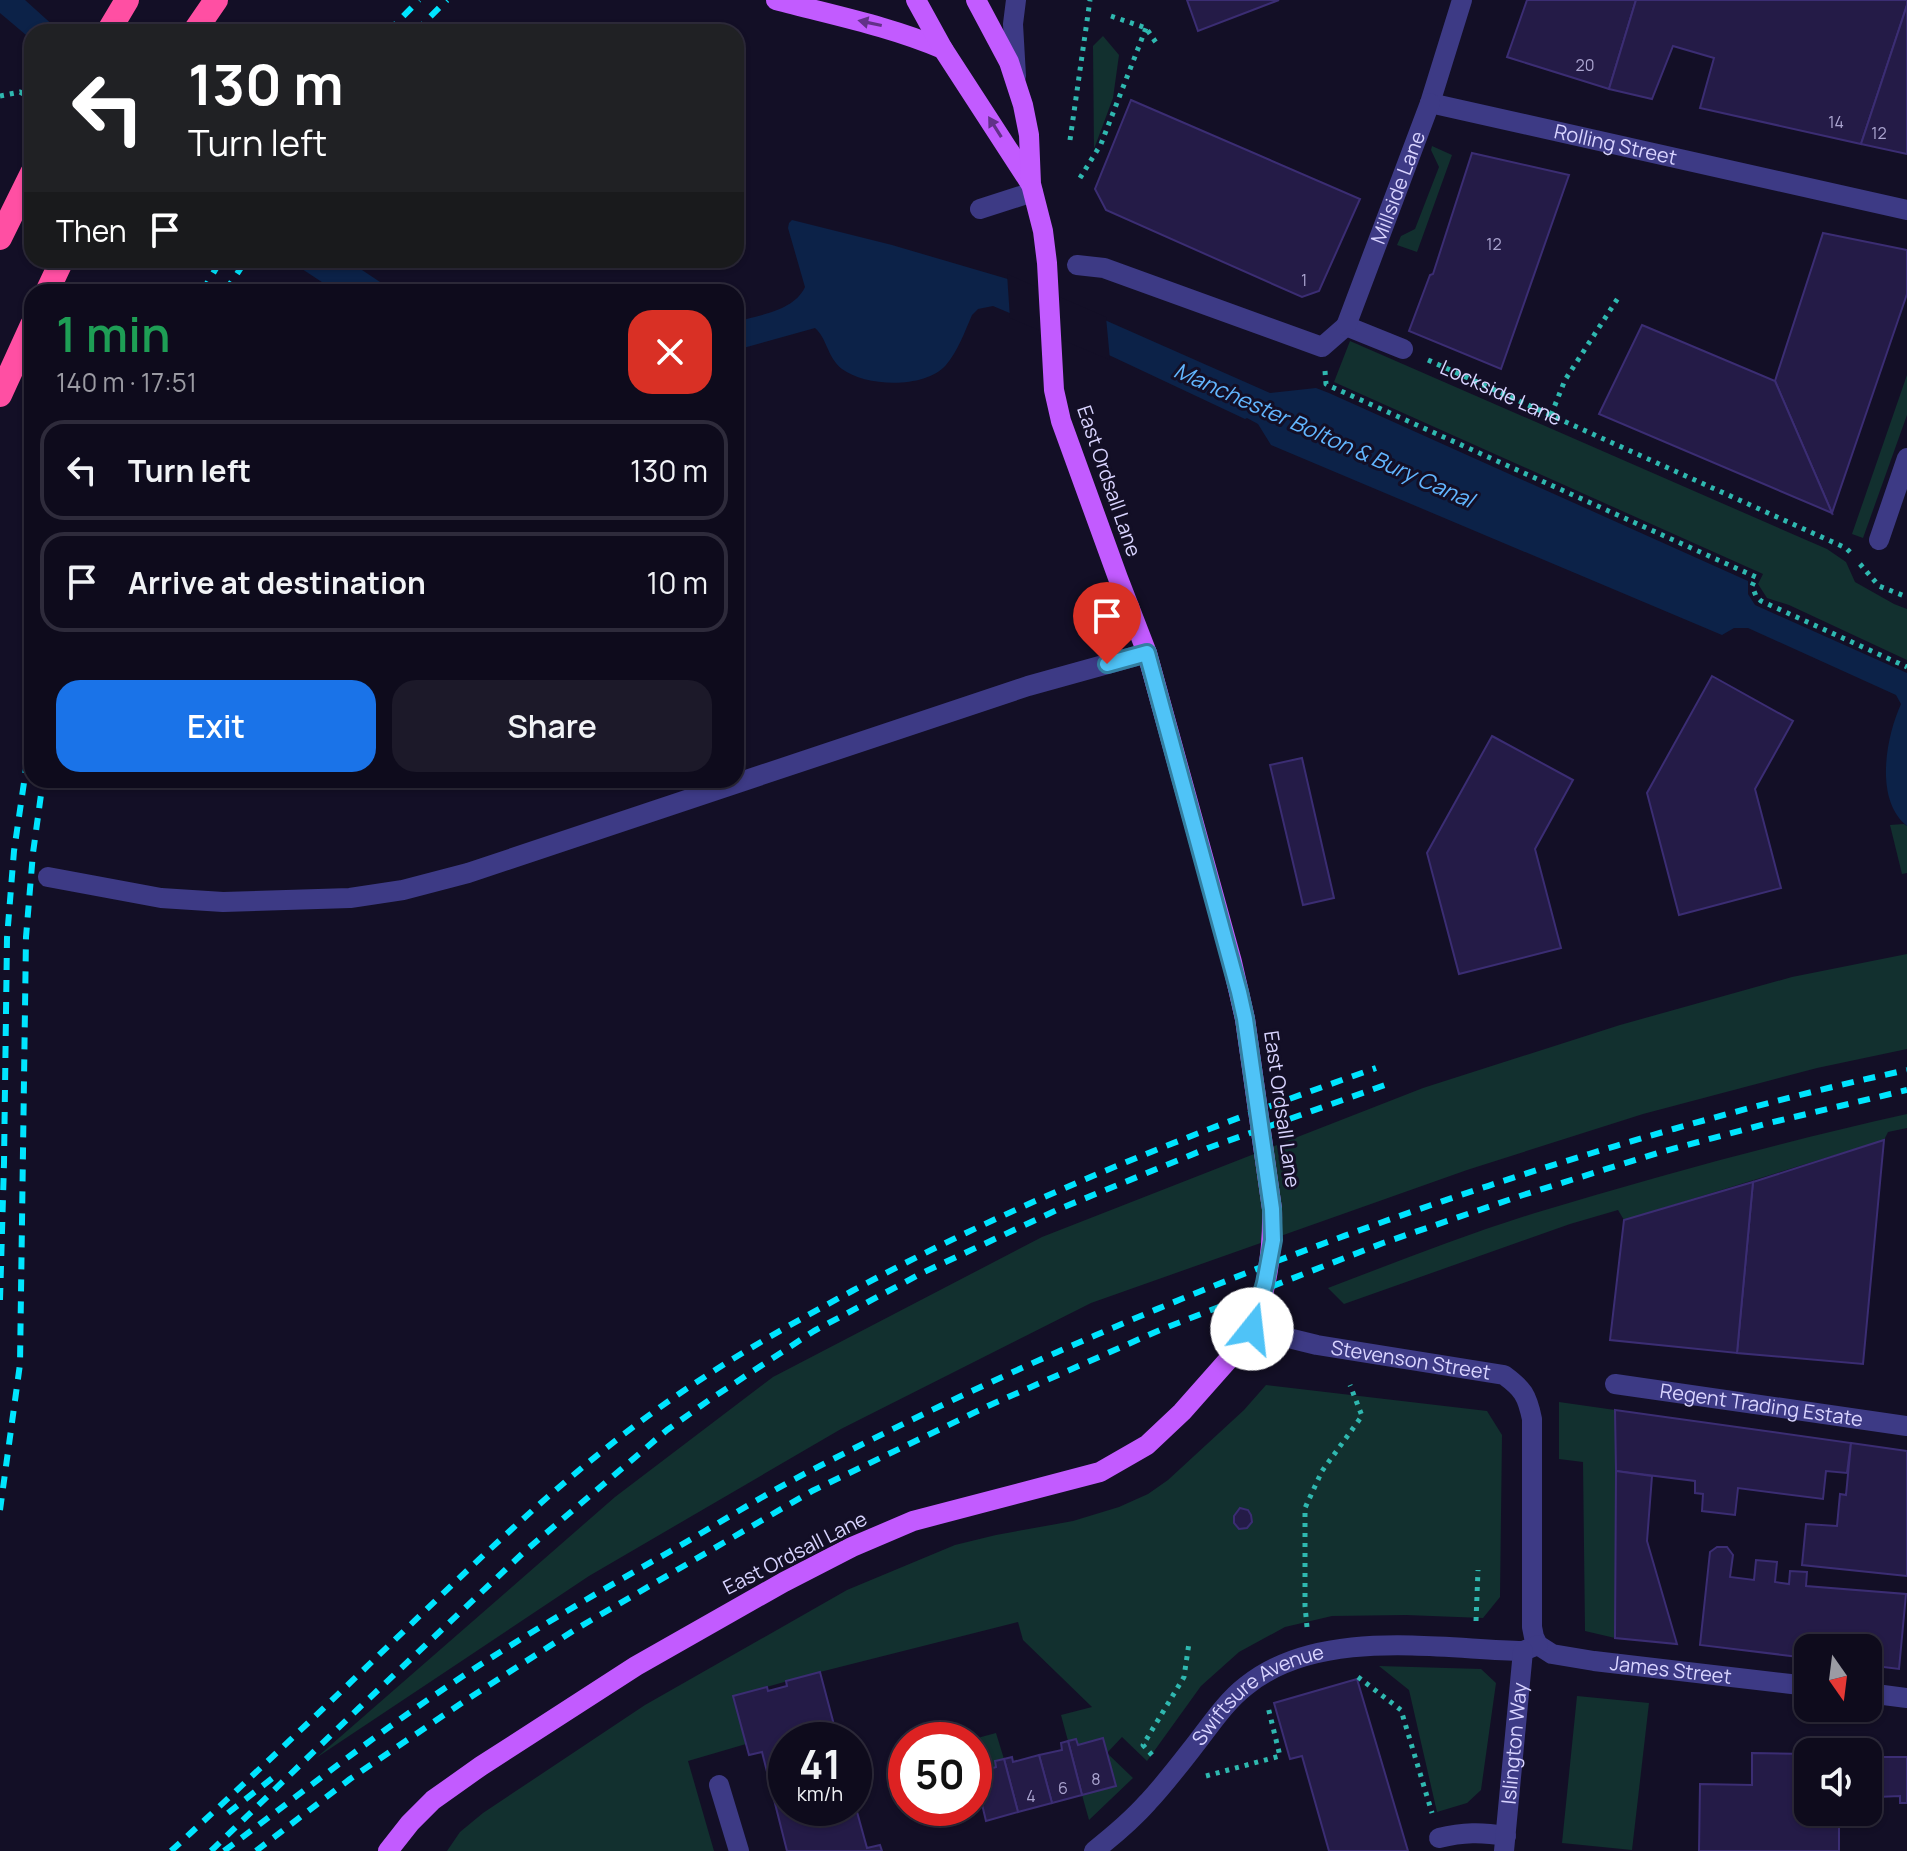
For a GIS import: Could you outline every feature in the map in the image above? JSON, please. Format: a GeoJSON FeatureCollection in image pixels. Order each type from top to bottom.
{"type":"FeatureCollection","features":[{"type":"Feature","properties":{"kind":"highway"},"geometry":{"type":"LineString","coordinates":[[113,24],[127,0]]}},
{"type":"Feature","properties":{"kind":"highway"},"geometry":{"type":"LineString","coordinates":[[200,24],[216,0]]}},
{"type":"Feature","properties":{"kind":"highway"},"geometry":{"type":"LineString","coordinates":[[0,238],[24,189]]}},
{"type":"Feature","properties":{"kind":"highway"},"geometry":{"type":"LineString","coordinates":[[0,395],[24,342]]}},
{"type":"Feature","properties":{"kind":"main road"},"geometry":{"type":"LineString","coordinates":[[776,0],[882,26],[943,49]]}},
{"type":"Feature","properties":{"kind":"main road","name":"East Ordsall Lane"},"geometry":{"type":"LineString","coordinates":[[916,0],[943,49],[1032,188]]}},
{"type":"Feature","properties":{"kind":"main road","name":"East Ordsall Lane"},"geometry":{"type":"LineString","coordinates":[[388,1851],[433,1800],[481,1766],[636,1666],[784,1582],[852,1547],[913,1521],[1100,1472],[1147,1445],[1182,1412],[1252,1329],[1273,1240],[1272,1209],[1245,1019],[1147,653],[1061,421],[1054,390],[1043,231],[1032,188],[1029,135],[1009,62],[976,0]]}},
{"type":"Feature","properties":{"kind":"street"},"geometry":{"type":"LineString","coordinates":[[1016,0],[1013,24],[1016,81]]}},
{"type":"Feature","properties":{"kind":"street"},"geometry":{"type":"LineString","coordinates":[[1430,103],[1462,0]]}},
{"type":"Feature","properties":{"kind":"street","name":"Rolling Street"},"geometry":{"type":"LineString","coordinates":[[1430,103],[1907,210]]}},
{"type":"Feature","properties":{"kind":"street","name":"Millside Lane"},"geometry":{"type":"LineString","coordinates":[[1346,326],[1430,103]]}},
{"type":"Feature","properties":{"kind":"street"},"geometry":{"type":"LineString","coordinates":[[980,209],[1032,188]]}},
{"type":"Feature","properties":{"kind":"street"},"geometry":{"type":"LineString","coordinates":[[1077,265],[1104,268],[1322,347],[1346,326],[1403,349]]}},
{"type":"Feature","properties":{"kind":"street"},"geometry":{"type":"LineString","coordinates":[[1879,540],[1907,458]]}},
{"type":"Feature","properties":{"kind":"street"},"geometry":{"type":"LineString","coordinates":[[744,781],[1028,686],[1147,653]]}},
{"type":"Feature","properties":{"kind":"street"},"geometry":{"type":"LineString","coordinates":[[48,877],[161,898],[223,902],[350,898],[403,890],[468,873],[723,788]]}},
{"type":"Feature","properties":{"kind":"street","name":"Stevenson Street"},"geometry":{"type":"LineString","coordinates":[[1252,1329],[1317,1345],[1504,1375],[1520,1387],[1532,1419],[1534,1637],[1531,1648]]}},
{"type":"Feature","properties":{"kind":"street","name":"Regent Trading Estate"},"geometry":{"type":"LineString","coordinates":[[1615,1384],[1907,1426]]}},
{"type":"Feature","properties":{"kind":"street","name":"Swiftsure Avenue"},"geometry":{"type":"LineString","coordinates":[[1094,1851],[1148,1803],[1224,1708],[1246,1686],[1276,1667],[1345,1648],[1387,1645],[1474,1648]]}},
{"type":"Feature","properties":{"kind":"street","name":"James Street"},"geometry":{"type":"LineString","coordinates":[[1474,1648],[1531,1648],[1594,1661],[1794,1684]]}},
{"type":"Feature","properties":{"kind":"street","name":"Islington Way"},"geometry":{"type":"LineString","coordinates":[[1436,1828],[1458,1833],[1483,1832],[1505,1843],[1531,1648]]}},
{"type":"Feature","properties":{"kind":"street"},"geometry":{"type":"LineString","coordinates":[[1882,1695],[1907,1698]]}},
{"type":"Feature","properties":{"kind":"street"},"geometry":{"type":"LineString","coordinates":[[719,1785],[739,1851]]}},
{"type":"Feature","properties":{"kind":"path"},"geometry":{"type":"LineString","coordinates":[[1070,140],[1090,0]]}},
{"type":"Feature","properties":{"kind":"path"},"geometry":{"type":"LineString","coordinates":[[1111,16],[1146,28],[1159,47]]}},
{"type":"Feature","properties":{"kind":"path"},"geometry":{"type":"LineString","coordinates":[[1080,178],[1101,144],[1146,28]]}},
{"type":"Feature","properties":{"kind":"path"},"geometry":{"type":"LineString","coordinates":[[0,96],[20,92],[24,94]]}},
{"type":"Feature","properties":{"kind":"path"},"geometry":{"type":"LineString","coordinates":[[1551,415],[1565,380],[1618,298]]}},
{"type":"Feature","properties":{"kind":"path"},"geometry":{"type":"LineString","coordinates":[[1322,347],[1326,384],[1756,577],[1752,586],[1761,601],[1907,667]]}},
{"type":"Feature","properties":{"kind":"path","name":"Lockside Lane"},"geometry":{"type":"LineString","coordinates":[[1403,349],[1846,548],[1879,586],[1907,597]]}},
{"type":"Feature","properties":{"kind":"path"},"geometry":{"type":"LineString","coordinates":[[1307,1632],[1305,1508],[1322,1471],[1362,1416],[1350,1385]]}},
{"type":"Feature","properties":{"kind":"path"},"geometry":{"type":"LineString","coordinates":[[1476,1625],[1478,1570]]}},
{"type":"Feature","properties":{"kind":"path"},"geometry":{"type":"LineString","coordinates":[[1155,1759],[1143,1745],[1184,1677],[1189,1643]]}},
{"type":"Feature","properties":{"kind":"path"},"geometry":{"type":"LineString","coordinates":[[1353,1673],[1401,1710],[1436,1828]]}},
{"type":"Feature","properties":{"kind":"path"},"geometry":{"type":"LineString","coordinates":[[1201,1778],[1280,1756],[1268,1707],[1271,1698]]}},
{"type":"Feature","properties":{"kind":"green space"},"geometry":{"type":"Polygon","coordinates":[[[1103,36],[1119,55],[1113,98],[1094,149],[1093,46],[1103,36]]]}},
{"type":"Feature","properties":{"kind":"green space"},"geometry":{"type":"Polygon","coordinates":[[[1432,146],[1452,155],[1417,252],[1397,245],[1401,236],[1415,229],[1439,167],[1432,146]]]}},
{"type":"Feature","properties":{"kind":"green space"},"geometry":{"type":"Polygon","coordinates":[[[1350,341],[1827,549],[1846,562],[1855,582],[1907,609],[1907,660],[1789,605],[1767,598],[1758,584],[1763,574],[1334,382],[1350,341]]]}},
{"type":"Feature","properties":{"kind":"green space"},"geometry":{"type":"Polygon","coordinates":[[[1907,375],[1907,415],[1863,538],[1852,534],[1907,375]]]}},
{"type":"Feature","properties":{"kind":"green space"},"geometry":{"type":"Polygon","coordinates":[[[1890,825],[1907,826],[1907,873],[1902,874],[1890,825]]]}},
{"type":"Feature","properties":{"kind":"green space"},"geometry":{"type":"Polygon","coordinates":[[[1907,954],[1907,1049],[1817,1068],[1643,1114],[1467,1170],[1091,1303],[841,1429],[589,1576],[316,1758],[615,1497],[773,1377],[1042,1237],[1423,1088],[1620,1025],[1792,977],[1907,954]]]}},
{"type":"Feature","properties":{"kind":"green space"},"geometry":{"type":"Polygon","coordinates":[[[1907,1114],[1907,1128],[1888,1132],[1884,1140],[1624,1220],[1618,1210],[1570,1224],[1344,1304],[1328,1288],[1535,1213],[1720,1160],[1907,1114]]]}},
{"type":"Feature","properties":{"kind":"green space"},"geometry":{"type":"Polygon","coordinates":[[[1266,1385],[1487,1411],[1502,1435],[1500,1597],[1483,1618],[1332,1616],[1285,1627],[1239,1652],[1201,1686],[1147,1761],[1122,1737],[1107,1753],[1133,1778],[1089,1820],[1082,1795],[1116,1785],[1103,1739],[1078,1745],[1076,1739],[1068,1741],[1061,1715],[1092,1707],[1023,1640],[1018,1622],[734,1696],[746,1744],[688,1761],[714,1851],[447,1851],[460,1832],[483,1813],[645,1705],[847,1590],[955,1545],[1073,1521],[1119,1507],[1148,1494],[1168,1480],[1244,1410],[1266,1385]]]}},
{"type":"Feature","properties":{"kind":"green space"},"geometry":{"type":"Polygon","coordinates":[[[1559,1402],[1615,1410],[1615,1638],[1585,1631],[1583,1462],[1559,1459],[1559,1402]]]}},
{"type":"Feature","properties":{"kind":"green space"},"geometry":{"type":"Polygon","coordinates":[[[1379,1666],[1481,1669],[1496,1683],[1481,1790],[1467,1803],[1437,1812],[1409,1690],[1379,1666]]]}},
{"type":"Feature","properties":{"kind":"green space"},"geometry":{"type":"Polygon","coordinates":[[[1577,1696],[1649,1703],[1632,1850],[1562,1843],[1577,1696]]]}},
{"type":"Feature","properties":{"kind":"green space"},"geometry":{"type":"Polygon","coordinates":[[[996,1733],[1004,1759],[995,1761],[996,1767],[992,1768],[992,1734],[996,1733]]]}},
{"type":"Feature","properties":{"kind":"water"},"geometry":{"type":"Polygon","coordinates":[[[0,0],[25,0],[52,24],[24,24],[24,33],[0,13],[0,0]]]}},
{"type":"Feature","properties":{"kind":"water","name":"Manchester Bolton & Bury Canal"},"geometry":{"type":"Polygon","coordinates":[[[792,220],[892,245],[1021,283],[1270,393],[1316,388],[1748,581],[1748,594],[1755,605],[1907,673],[1907,826],[1890,801],[1887,785],[1888,750],[1901,704],[1896,695],[1748,628],[1734,628],[1722,635],[1271,445],[1258,424],[1247,418],[993,306],[978,309],[972,315],[946,365],[936,373],[910,382],[880,382],[852,375],[837,364],[815,328],[744,348],[744,320],[784,307],[793,302],[805,287],[789,223],[792,220]]]}},
{"type":"Feature","properties":{"kind":"water"},"geometry":{"type":"Polygon","coordinates":[[[301,268],[359,268],[383,284],[325,284],[301,268]]]}},
{"type":"Feature","properties":{"kind":"pier"},"geometry":{"type":"Polygon","coordinates":[[[1007,274],[1106,317],[1110,360],[1010,318],[1007,274]]]}},
{"type":"Feature","properties":{"kind":"building"},"geometry":{"type":"Polygon","coordinates":[[[1187,0],[1279,0],[1198,31],[1187,0]]]}},
{"type":"Feature","properties":{"kind":"building"},"geometry":{"type":"Polygon","coordinates":[[[1527,0],[1636,0],[1609,89],[1507,57],[1527,0]]]}},
{"type":"Feature","properties":{"kind":"building"},"geometry":{"type":"Polygon","coordinates":[[[1636,0],[1907,0],[1907,5],[1861,144],[1700,108],[1714,58],[1673,46],[1652,99],[1609,89],[1636,0]]]}},
{"type":"Feature","properties":{"kind":"building"},"geometry":{"type":"Polygon","coordinates":[[[1907,5],[1907,154],[1861,144],[1907,5]]]}},
{"type":"Feature","properties":{"kind":"building"},"geometry":{"type":"Polygon","coordinates":[[[1131,100],[1360,199],[1319,291],[1302,297],[1106,210],[1095,189],[1131,100]]]}},
{"type":"Feature","properties":{"kind":"building"},"geometry":{"type":"Polygon","coordinates":[[[1472,153],[1569,175],[1501,369],[1409,331],[1433,274],[1472,153]]]}},
{"type":"Feature","properties":{"kind":"building"},"geometry":{"type":"Polygon","coordinates":[[[1823,233],[1907,250],[1907,294],[1832,513],[1775,381],[1823,233]]]}},
{"type":"Feature","properties":{"kind":"building"},"geometry":{"type":"Polygon","coordinates":[[[1642,325],[1775,381],[1832,513],[1599,414],[1642,325]]]}},
{"type":"Feature","properties":{"kind":"building"},"geometry":{"type":"Polygon","coordinates":[[[1712,676],[1793,721],[1755,789],[1781,888],[1679,915],[1647,793],[1712,676]]]}},
{"type":"Feature","properties":{"kind":"building"},"geometry":{"type":"Polygon","coordinates":[[[1492,736],[1573,780],[1535,849],[1561,948],[1459,974],[1427,853],[1492,736]]]}},
{"type":"Feature","properties":{"kind":"building"},"geometry":{"type":"Polygon","coordinates":[[[1302,758],[1334,898],[1303,905],[1270,765],[1302,758]]]}},
{"type":"Feature","properties":{"kind":"building"},"geometry":{"type":"Polygon","coordinates":[[[1884,1140],[1863,1364],[1737,1353],[1753,1182],[1884,1140]]]}},
{"type":"Feature","properties":{"kind":"building"},"geometry":{"type":"Polygon","coordinates":[[[1753,1182],[1737,1353],[1610,1340],[1624,1220],[1753,1182]]]}},
{"type":"Feature","properties":{"kind":"building"},"geometry":{"type":"Polygon","coordinates":[[[1615,1410],[1851,1443],[1847,1473],[1826,1471],[1823,1499],[1738,1488],[1735,1515],[1702,1511],[1703,1494],[1695,1493],[1695,1481],[1616,1471],[1615,1410]]]}},
{"type":"Feature","properties":{"kind":"building"},"geometry":{"type":"Polygon","coordinates":[[[1851,1443],[1907,1451],[1907,1576],[1802,1565],[1806,1524],[1837,1526],[1840,1494],[1846,1495],[1851,1443]]]}},
{"type":"Feature","properties":{"kind":"building"},"geometry":{"type":"Polygon","coordinates":[[[1616,1471],[1652,1476],[1647,1541],[1677,1644],[1615,1638],[1616,1471]]]}},
{"type":"Feature","properties":{"kind":"building"},"geometry":{"type":"Polygon","coordinates":[[[1240,1508],[1248,1510],[1251,1515],[1252,1522],[1247,1528],[1239,1529],[1234,1523],[1234,1516],[1240,1508]]]}},
{"type":"Feature","properties":{"kind":"building"},"geometry":{"type":"Polygon","coordinates":[[[1717,1547],[1727,1547],[1733,1555],[1730,1577],[1754,1580],[1756,1560],[1777,1562],[1775,1582],[1789,1584],[1790,1571],[1807,1572],[1806,1586],[1906,1594],[1899,1669],[1882,1667],[1882,1634],[1794,1634],[1794,1656],[1700,1645],[1710,1552],[1717,1547]]]}},
{"type":"Feature","properties":{"kind":"building"},"geometry":{"type":"Polygon","coordinates":[[[820,1672],[833,1722],[768,1722],[768,1776],[762,1752],[749,1755],[733,1696],[767,1687],[768,1691],[787,1686],[786,1681],[820,1672]]]}},
{"type":"Feature","properties":{"kind":"building"},"geometry":{"type":"Polygon","coordinates":[[[1357,1679],[1408,1851],[1329,1851],[1302,1756],[1290,1759],[1274,1703],[1357,1679]]]}},
{"type":"Feature","properties":{"kind":"building"},"geometry":{"type":"Polygon","coordinates":[[[1103,1738],[1116,1786],[1082,1795],[1068,1741],[1076,1739],[1078,1745],[1103,1738]]]}},
{"type":"Feature","properties":{"kind":"building"},"geometry":{"type":"Polygon","coordinates":[[[1068,1741],[1082,1795],[1052,1803],[1039,1755],[1062,1750],[1061,1743],[1068,1741]]]}},
{"type":"Feature","properties":{"kind":"building"},"geometry":{"type":"Polygon","coordinates":[[[1752,1753],[1794,1754],[1794,1826],[1839,1826],[1839,1851],[1699,1851],[1700,1784],[1752,1785],[1752,1753]]]}},
{"type":"Feature","properties":{"kind":"building"},"geometry":{"type":"Polygon","coordinates":[[[1039,1755],[1052,1803],[1018,1812],[1004,1759],[1012,1757],[1013,1762],[1039,1755]]]}},
{"type":"Feature","properties":{"kind":"building"},"geometry":{"type":"Polygon","coordinates":[[[1882,1757],[1907,1757],[1907,1803],[1900,1803],[1900,1796],[1882,1797],[1882,1757]]]}},
{"type":"Feature","properties":{"kind":"building"},"geometry":{"type":"Polygon","coordinates":[[[1004,1759],[1018,1812],[992,1819],[992,1768],[996,1767],[995,1761],[1004,1759]]]}},
{"type":"Feature","properties":{"kind":"building"},"geometry":{"type":"Polygon","coordinates":[[[781,1826],[861,1826],[867,1848],[880,1845],[882,1851],[787,1851],[781,1826]]]}},
{"type":"Feature","properties":{"kind":"railway"},"geometry":{"type":"LineString","coordinates":[[396,24],[419,0]]}},
{"type":"Feature","properties":{"kind":"railway"},"geometry":{"type":"LineString","coordinates":[[423,24],[447,0]]}},
{"type":"Feature","properties":{"kind":"railway"},"geometry":{"type":"LineString","coordinates":[[207,284],[216,268]]}},
{"type":"Feature","properties":{"kind":"railway"},"geometry":{"type":"LineString","coordinates":[[230,284],[241,268]]}},
{"type":"Feature","properties":{"kind":"railway"},"geometry":{"type":"LineString","coordinates":[[0,1300],[7,938],[14,851],[24,782]]}},
{"type":"Feature","properties":{"kind":"railway"},"geometry":{"type":"LineString","coordinates":[[0,1510],[20,1364],[26,937],[42,788]]}},
{"type":"Feature","properties":{"kind":"railway"},"geometry":{"type":"LineString","coordinates":[[171,1851],[525,1517],[619,1438],[700,1380],[826,1305],[979,1227],[1175,1142],[1376,1068]]}},
{"type":"Feature","properties":{"kind":"railway"},"geometry":{"type":"LineString","coordinates":[[224,1851],[393,1724],[534,1631],[790,1482],[996,1380],[1190,1296],[1388,1220],[1589,1154],[1708,1119],[1907,1070]]}},
{"type":"Feature","properties":{"kind":"railway"},"geometry":{"type":"LineString","coordinates":[[211,1851],[524,1552],[667,1430],[814,1331],[922,1273],[1059,1209],[1208,1148],[1385,1085]]}},
{"type":"Feature","properties":{"kind":"railway"},"geometry":{"type":"LineString","coordinates":[[256,1851],[350,1779],[576,1629],[812,1491],[988,1406],[1160,1330],[1383,1243],[1661,1152],[1907,1090]]}},
{"type":"Feature","properties":{"kind":"railway"},"geometry":{"type":"LineString","coordinates":[[228,1813],[275,1776]]}},
{"type":"Feature","properties":{"kind":"route"},"geometry":{"type":"LineString","coordinates":[[1107,664],[1147,653],[1245,1019],[1272,1209],[1273,1240],[1252,1329]]}}]}
